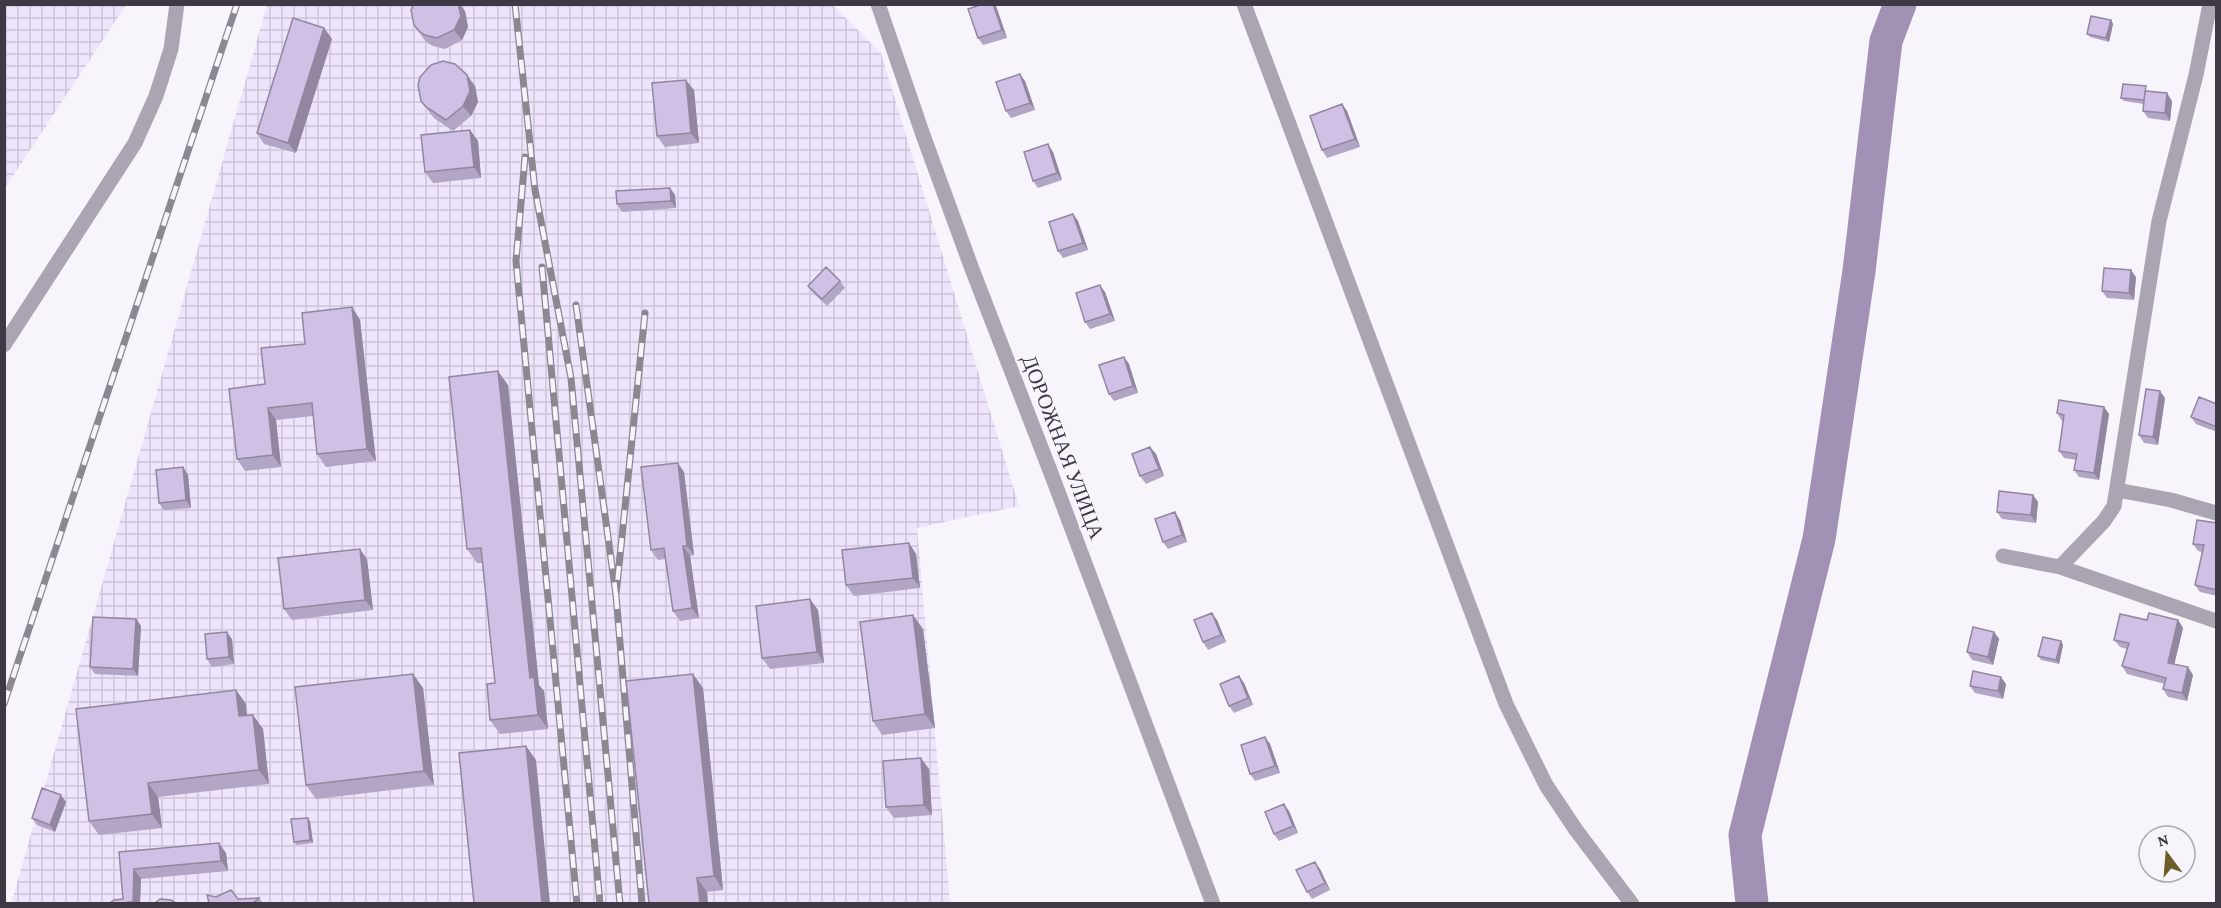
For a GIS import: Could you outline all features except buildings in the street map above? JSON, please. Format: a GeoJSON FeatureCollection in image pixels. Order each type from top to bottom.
{"type":"FeatureCollection","features":[{"type":"Feature","properties":{"kind":"street"},"geometry":{"type":"LineString","coordinates":[[4,345],[135,143],[156,96],[171,49],[177,4]]}},
{"type":"Feature","properties":{"kind":"street","name":"ДОРОЖНАЯ УЛИЦА"},"geometry":{"type":"LineString","coordinates":[[878,4],[968,258],[1213,903]]}},
{"type":"Feature","properties":{"kind":"street"},"geometry":{"type":"LineString","coordinates":[[1244,4],[1506,704],[1546,785],[1576,830],[1632,903]]}},
{"type":"Feature","properties":{"kind":"street"},"geometry":{"type":"LineString","coordinates":[[2060,567],[2104,522],[2114,506],[2159,221],[2196,75],[2210,4]]}},
{"type":"Feature","properties":{"kind":"street"},"geometry":{"type":"LineString","coordinates":[[2117,490],[2171,500],[2217,513]]}},
{"type":"Feature","properties":{"kind":"street"},"geometry":{"type":"LineString","coordinates":[[2003,556],[2060,567],[2217,621]]}},
{"type":"Feature","properties":{"kind":"shaded area"},"geometry":{"type":"Polygon","coordinates":[[[4,5],[126,5],[5,188],[4,5]]]}},
{"type":"Feature","properties":{"kind":"shaded area"},"geometry":{"type":"Polygon","coordinates":[[[267,5],[833,5],[881,53],[1019,506],[917,528],[950,903],[11,904],[267,5]]]}},
{"type":"Feature","properties":{"kind":"waterway"},"geometry":{"type":"LineString","coordinates":[[1752,904],[1745,835],[1819,539],[1859,271],[1886,41],[1900,4]]}},
{"type":"Feature","properties":{"kind":"railway"},"geometry":{"type":"LineString","coordinates":[[4,704],[237,4]]}},
{"type":"Feature","properties":{"kind":"railway"},"geometry":{"type":"LineString","coordinates":[[515,4],[535,190],[571,378],[620,904]]}},
{"type":"Feature","properties":{"kind":"railway"},"geometry":{"type":"LineString","coordinates":[[525,157],[516,261],[577,904]]}},
{"type":"Feature","properties":{"kind":"railway"},"geometry":{"type":"LineString","coordinates":[[542,267],[600,904]]}},
{"type":"Feature","properties":{"kind":"railway"},"geometry":{"type":"LineString","coordinates":[[576,305],[616,595],[645,313]]}},
{"type":"Feature","properties":{"kind":"railway"},"geometry":{"type":"LineString","coordinates":[[616,595],[642,904]]}}]}
